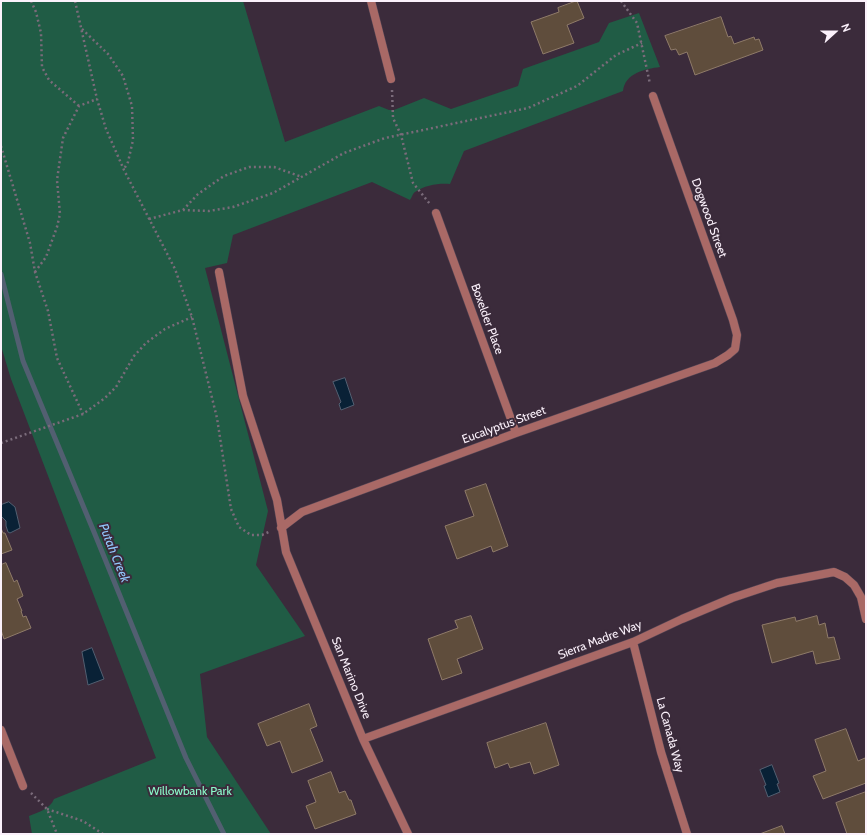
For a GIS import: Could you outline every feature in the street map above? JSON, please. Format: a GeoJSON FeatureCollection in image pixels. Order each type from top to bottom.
{"type":"FeatureCollection","features":[{"type":"Feature","properties":{"kind":"street"},"geometry":{"type":"LineString","coordinates":[[371,1],[392,79]]}},
{"type":"Feature","properties":{"kind":"street","name":"Dogwood Street"},"geometry":{"type":"LineString","coordinates":[[653,96],[733,320],[737,335],[735,349]]}},
{"type":"Feature","properties":{"kind":"street","name":"Boxelder Place"},"geometry":{"type":"LineString","coordinates":[[436,213],[516,433]]}},
{"type":"Feature","properties":{"kind":"street","name":"San Marino Drive"},"geometry":{"type":"LineString","coordinates":[[219,272],[243,396],[277,500],[286,552],[363,739],[408,834]]}},
{"type":"Feature","properties":{"kind":"street","name":"Eucalyptus Street"},"geometry":{"type":"LineString","coordinates":[[281,528],[302,512],[516,433],[715,363],[735,349]]}},
{"type":"Feature","properties":{"kind":"street","name":"Sierra Madre Way"},"geometry":{"type":"LineString","coordinates":[[363,739],[633,642],[718,604],[777,583],[834,572],[845,577],[854,585],[861,597],[866,619]]}},
{"type":"Feature","properties":{"kind":"street","name":"La Canada Way"},"geometry":{"type":"LineString","coordinates":[[633,642],[661,752],[687,834]]}},
{"type":"Feature","properties":{"kind":"street"},"geometry":{"type":"LineString","coordinates":[[1,730],[23,786]]}},
{"type":"Feature","properties":{"kind":"path"},"geometry":{"type":"LineString","coordinates":[[31,1],[42,33],[42,67],[49,80],[79,106]]}},
{"type":"Feature","properties":{"kind":"path"},"geometry":{"type":"LineString","coordinates":[[75,1],[97,99],[106,129],[124,170],[175,269],[192,317],[217,418],[231,509],[239,527],[251,535],[262,535],[281,528]]}},
{"type":"Feature","properties":{"kind":"path"},"geometry":{"type":"LineString","coordinates":[[621,1],[637,23],[653,96]]}},
{"type":"Feature","properties":{"kind":"path"},"geometry":{"type":"LineString","coordinates":[[82,28],[108,54],[123,76],[132,106],[133,140],[128,162],[124,170]]}},
{"type":"Feature","properties":{"kind":"path"},"geometry":{"type":"LineString","coordinates":[[149,219],[183,210],[209,211],[233,207],[273,193],[344,153],[385,138],[528,108],[577,86],[616,55],[642,43]]}},
{"type":"Feature","properties":{"kind":"path"},"geometry":{"type":"LineString","coordinates":[[392,79],[394,118],[401,135],[413,183],[436,213]]}},
{"type":"Feature","properties":{"kind":"path"},"geometry":{"type":"LineString","coordinates":[[35,272],[46,257],[60,214],[57,180],[64,138],[79,106],[97,99]]}},
{"type":"Feature","properties":{"kind":"path"},"geometry":{"type":"LineString","coordinates":[[1,146],[30,243],[35,272],[48,311],[57,358],[83,414]]}},
{"type":"Feature","properties":{"kind":"path"},"geometry":{"type":"LineString","coordinates":[[183,210],[198,194],[224,176],[249,168],[274,167],[303,177]]}},
{"type":"Feature","properties":{"kind":"path"},"geometry":{"type":"LineString","coordinates":[[1,443],[83,414],[105,398],[116,387],[134,356],[146,343],[165,329],[192,317]]}},
{"type":"Feature","properties":{"kind":"path"},"geometry":{"type":"LineString","coordinates":[[23,786],[47,809],[57,834]]}},
{"type":"Feature","properties":{"kind":"path"},"geometry":{"type":"LineString","coordinates":[[47,809],[83,821],[103,834]]}},
{"type":"Feature","properties":{"kind":"green space","name":"Willowbank Park"},"geometry":{"type":"Polygon","coordinates":[[[1,1],[243,1],[285,142],[379,106],[389,110],[394,110],[424,98],[451,109],[518,86],[523,69],[599,42],[609,23],[639,13],[660,67],[648,69],[632,76],[625,85],[623,91],[464,151],[450,184],[437,184],[423,188],[414,193],[410,200],[372,182],[233,235],[227,263],[205,268],[268,511],[256,565],[305,636],[200,674],[207,737],[271,834],[32,834],[29,816],[47,808],[54,799],[156,758],[11,379],[1,346],[1,1]]]}},
{"type":"Feature","properties":{"kind":"water"},"geometry":{"type":"Polygon","coordinates":[[[345,378],[354,405],[341,410],[339,404],[341,402],[333,382],[345,378]]]}},
{"type":"Feature","properties":{"kind":"water"},"geometry":{"type":"Polygon","coordinates":[[[9,502],[15,507],[20,528],[10,533],[8,532],[6,526],[6,521],[1,516],[1,505],[9,502]]]}},
{"type":"Feature","properties":{"kind":"water"},"geometry":{"type":"Polygon","coordinates":[[[92,648],[104,679],[88,685],[82,652],[92,648]]]}},
{"type":"Feature","properties":{"kind":"water"},"geometry":{"type":"Polygon","coordinates":[[[772,765],[779,783],[777,784],[780,792],[768,797],[764,786],[766,785],[760,770],[772,765]]]}},
{"type":"Feature","properties":{"kind":"building"},"geometry":{"type":"Polygon","coordinates":[[[577,1],[584,18],[567,25],[574,43],[543,54],[531,22],[559,12],[558,8],[577,1]]]}},
{"type":"Feature","properties":{"kind":"building"},"geometry":{"type":"Polygon","coordinates":[[[721,17],[728,37],[731,36],[734,44],[754,37],[755,40],[759,39],[763,50],[695,75],[687,52],[679,55],[676,49],[671,50],[665,36],[721,17]]]}},
{"type":"Feature","properties":{"kind":"building"},"geometry":{"type":"Polygon","coordinates":[[[486,484],[508,546],[493,552],[491,546],[457,559],[445,526],[474,516],[465,491],[486,484]]]}},
{"type":"Feature","properties":{"kind":"building"},"geometry":{"type":"Polygon","coordinates":[[[1,528],[3,533],[5,533],[12,550],[1,554],[1,528]]]}},
{"type":"Feature","properties":{"kind":"building"},"geometry":{"type":"Polygon","coordinates":[[[6,563],[14,582],[17,580],[23,596],[17,599],[23,617],[26,616],[31,628],[4,639],[1,630],[1,565],[6,563]]]}},
{"type":"Feature","properties":{"kind":"building"},"geometry":{"type":"Polygon","coordinates":[[[471,616],[483,649],[457,659],[462,673],[442,680],[428,639],[458,628],[455,621],[471,616]]]}},
{"type":"Feature","properties":{"kind":"building"},"geometry":{"type":"Polygon","coordinates":[[[817,616],[819,625],[825,623],[828,638],[834,637],[840,659],[816,664],[813,651],[772,663],[762,625],[795,617],[796,621],[817,616]]]}},
{"type":"Feature","properties":{"kind":"building"},"geometry":{"type":"Polygon","coordinates":[[[309,704],[317,726],[310,729],[323,761],[292,773],[280,741],[267,746],[258,724],[309,704]]]}},
{"type":"Feature","properties":{"kind":"building"},"geometry":{"type":"Polygon","coordinates":[[[546,723],[559,765],[534,774],[530,762],[510,768],[508,763],[495,768],[487,743],[546,723]]]}},
{"type":"Feature","properties":{"kind":"building"},"geometry":{"type":"Polygon","coordinates":[[[846,729],[858,761],[865,758],[866,783],[823,799],[813,776],[826,771],[815,740],[846,729]]]}},
{"type":"Feature","properties":{"kind":"building"},"geometry":{"type":"Polygon","coordinates":[[[331,772],[339,793],[345,791],[349,800],[351,800],[356,814],[315,829],[306,806],[316,802],[308,781],[331,772]]]}},
{"type":"Feature","properties":{"kind":"building"},"geometry":{"type":"Polygon","coordinates":[[[866,792],[866,834],[847,834],[836,803],[866,792]]]}},
{"type":"Feature","properties":{"kind":"building"},"geometry":{"type":"Polygon","coordinates":[[[782,826],[785,834],[760,834],[782,826]]]}},
{"type":"Feature","properties":{"kind":"waterway","name":"Putah Creek"},"geometry":{"type":"LineString","coordinates":[[1,274],[23,361],[186,758],[224,834]]}}]}
